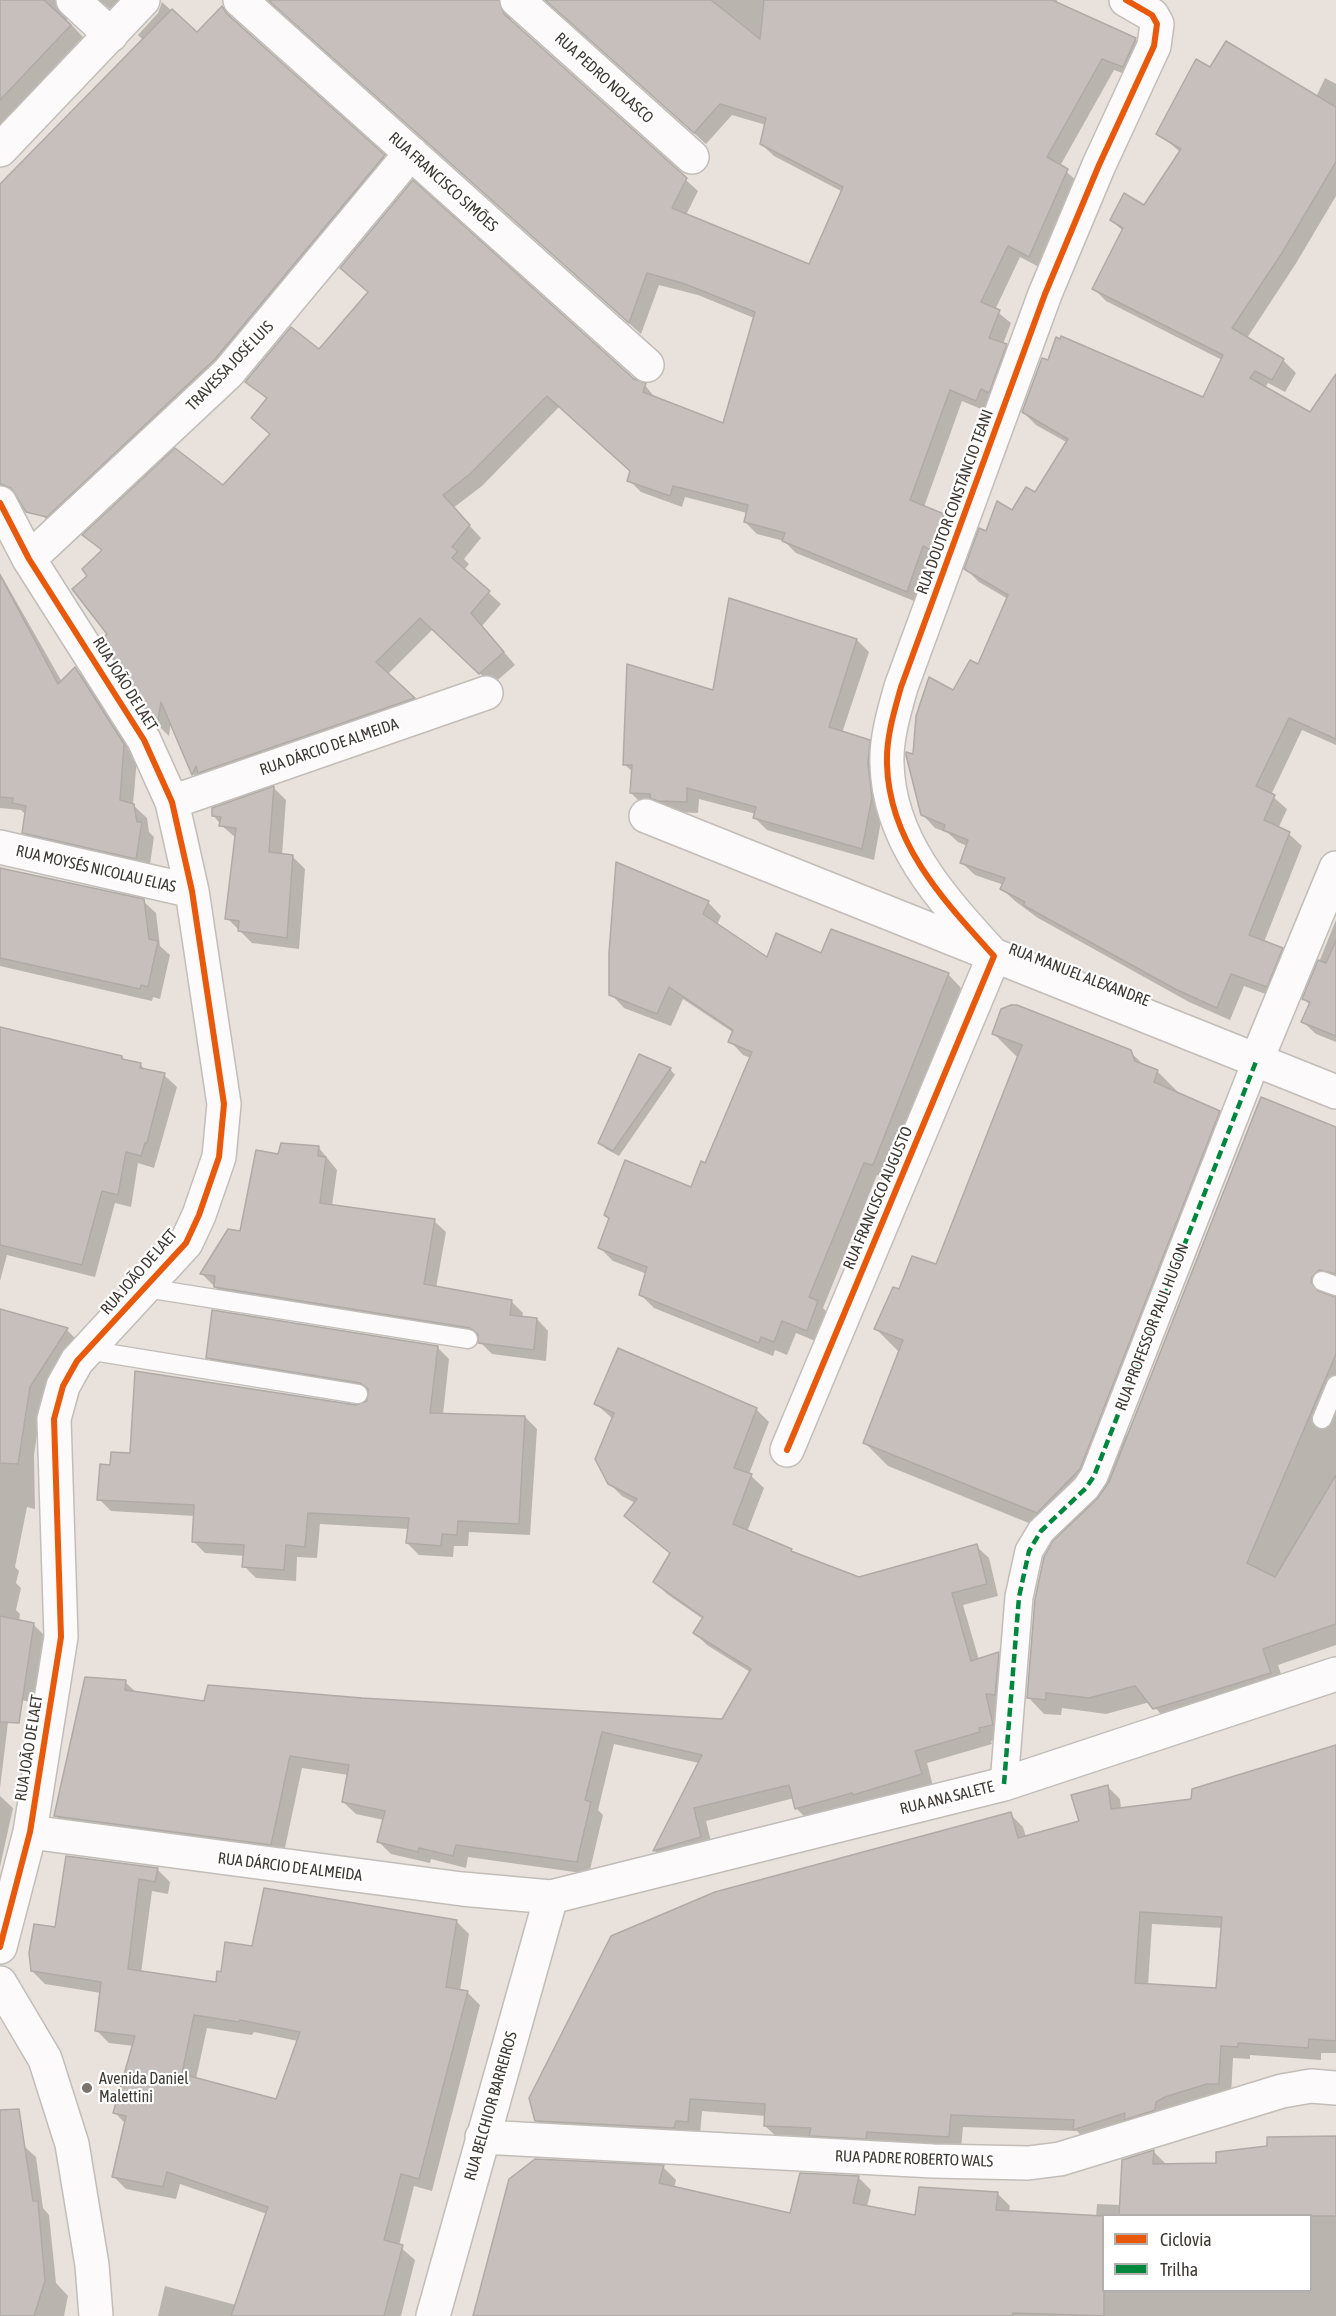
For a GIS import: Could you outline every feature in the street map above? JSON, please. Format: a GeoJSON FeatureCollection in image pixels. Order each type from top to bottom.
{"type":"FeatureCollection","features":[{"type":"Feature","properties":{"kind":"street"},"geometry":{"type":"LineString","coordinates":[[74,0],[111,35]]}},
{"type":"Feature","properties":{"kind":"street"},"geometry":{"type":"LineString","coordinates":[[0,150],[143,0]]}},
{"type":"Feature","properties":{"kind":"street","name":"RUA FRANCISCO SIMÕES"},"geometry":{"type":"LineString","coordinates":[[240,0],[647,365]]}},
{"type":"Feature","properties":{"kind":"street","name":"RUA DOUTOR CONSTÂNCIO TEANI"},"geometry":{"type":"LineString","coordinates":[[994,956],[945,903],[908,847],[891,804],[886,763],[890,727],[901,687],[1045,294],[1099,165],[1154,46],[1157,24],[1152,15],[1126,0]]}},
{"type":"Feature","properties":{"kind":"street","name":"RUA PEDRO NOLASCO"},"geometry":{"type":"LineString","coordinates":[[522,2],[692,157]]}},
{"type":"Feature","properties":{"kind":"street","name":"TRAVESSA JOSÉ LUIS"},"geometry":{"type":"LineString","coordinates":[[29,559],[228,373],[411,153]]}},
{"type":"Feature","properties":{"kind":"street","name":"RUA JOÃO DE LAET"},"geometry":{"type":"LineString","coordinates":[[0,503],[29,559],[144,740],[172,802],[192,891],[224,1104],[219,1157],[186,1243],[77,1361],[63,1386],[54,1419],[61,1637],[30,1832],[0,1947]]}},
{"type":"Feature","properties":{"kind":"street","name":"RUA DÁRCIO DE ALMEIDA"},"geometry":{"type":"LineString","coordinates":[[172,802],[486,693]]}},
{"type":"Feature","properties":{"kind":"street","name":"RUA MANUEL ALEXANDRE"},"geometry":{"type":"LineString","coordinates":[[646,816],[886,910],[994,956],[1336,1092]]}},
{"type":"Feature","properties":{"kind":"street","name":"RUA MOYSÉS NICOLAU ELIAS"},"geometry":{"type":"LineString","coordinates":[[0,847],[192,891]]}},
{"type":"Feature","properties":{"kind":"street","name":"RUA PROFESSOR PAUL HUGON"},"geometry":{"type":"LineString","coordinates":[[1004,1784],[1019,1597],[1029,1551],[1041,1531],[1086,1488],[1094,1476],[1257,1059],[1336,868]]}},
{"type":"Feature","properties":{"kind":"street","name":"RUA FRANCISCO AUGUSTO"},"geometry":{"type":"LineString","coordinates":[[788,1450],[994,956]]}},
{"type":"Feature","properties":{"kind":"street","name":"RUA ANA SALETE"},"geometry":{"type":"LineString","coordinates":[[551,1897],[1004,1784],[1336,1674]]}},
{"type":"Feature","properties":{"kind":"street","name":"RUA DÁRCIO DE ALMEIDA"},"geometry":{"type":"LineString","coordinates":[[30,1832],[462,1889],[551,1897]]}},
{"type":"Feature","properties":{"kind":"street","name":"RUA BELCHIOR BARREIROS"},"geometry":{"type":"LineString","coordinates":[[433,2316],[551,1897]]}},
{"type":"Feature","properties":{"kind":"street"},"geometry":{"type":"LineString","coordinates":[[0,1983],[45,2059],[72,2144],[92,2265],[96,2316]]}},
{"type":"Feature","properties":{"kind":"street","name":"RUA PADRE ROBERTO WALS"},"geometry":{"type":"LineString","coordinates":[[482,2138],[933,2161],[1028,2163],[1060,2159],[1282,2091],[1311,2086],[1336,2088]]}},
{"type":"Feature","properties":{"kind":"lane"},"geometry":{"type":"LineString","coordinates":[[146,1288],[468,1339]]}},
{"type":"Feature","properties":{"kind":"lane"},"geometry":{"type":"LineString","coordinates":[[87,1350],[358,1394]]}},
{"type":"Feature","properties":{"kind":"lane"},"geometry":{"type":"LineString","coordinates":[[1322,1419],[1336,1385]]}},
{"type":"Feature","properties":{"kind":"building"},"geometry":{"type":"Polygon","coordinates":[[[0,0],[44,0],[71,25],[0,100],[0,0]]]}},
{"type":"Feature","properties":{"kind":"building"},"geometry":{"type":"Polygon","coordinates":[[[268,0],[499,0],[504,14],[687,178],[672,208],[809,264],[843,187],[760,144],[766,118],[720,104],[694,133],[545,0],[711,0],[760,39],[764,0],[1052,0],[1136,38],[1123,67],[1102,59],[1047,157],[1068,169],[1029,257],[1008,246],[981,302],[1000,310],[989,338],[1007,344],[989,393],[981,389],[976,401],[950,390],[910,500],[944,514],[931,550],[923,546],[907,592],[782,541],[785,533],[744,522],[748,505],[673,486],[670,496],[627,481],[630,471],[547,396],[470,474],[443,495],[470,525],[452,547],[458,551],[452,558],[490,591],[471,613],[504,652],[479,674],[420,618],[376,662],[415,698],[198,773],[196,766],[192,775],[161,702],[157,726],[102,639],[107,634],[72,589],[87,576],[82,569],[102,550],[82,535],[175,448],[223,485],[270,434],[251,418],[267,398],[245,382],[291,327],[319,349],[368,292],[340,268],[413,180],[634,379],[646,383],[643,392],[723,423],[755,312],[685,284],[647,273],[629,323],[268,0]]]}},
{"type":"Feature","properties":{"kind":"building"},"geometry":{"type":"Polygon","coordinates":[[[222,6],[227,14],[385,155],[215,359],[47,517],[26,512],[11,488],[0,484],[0,184],[172,9],[197,32],[222,6]]]}},
{"type":"Feature","properties":{"kind":"building"},"geometry":{"type":"Polygon","coordinates":[[[1226,41],[1336,107],[1336,162],[1282,253],[1232,328],[1284,359],[1272,380],[1255,371],[1250,378],[1310,412],[1336,374],[1336,739],[1289,718],[1256,786],[1275,795],[1264,820],[1290,832],[1249,935],[1283,948],[1267,987],[1231,974],[1217,1008],[1175,989],[1023,905],[1025,902],[1000,889],[1005,878],[960,863],[968,840],[943,830],[945,825],[921,815],[906,752],[913,754],[916,716],[929,677],[953,690],[970,660],[978,664],[1008,595],[964,569],[979,528],[986,531],[997,501],[1012,510],[1026,487],[1035,492],[1068,439],[1022,412],[1042,358],[1048,360],[1056,337],[1060,339],[1061,336],[1203,397],[1223,355],[1092,289],[1123,228],[1110,220],[1124,193],[1144,205],[1181,149],[1156,134],[1196,59],[1210,67],[1226,41]]]}},
{"type":"Feature","properties":{"kind":"building"},"geometry":{"type":"Polygon","coordinates":[[[0,575],[58,684],[75,667],[124,744],[120,800],[134,804],[137,822],[142,822],[136,859],[22,833],[26,806],[12,803],[13,798],[0,797],[0,575]]]}},
{"type":"Feature","properties":{"kind":"building"},"geometry":{"type":"Polygon","coordinates":[[[729,598],[857,639],[829,727],[870,740],[868,764],[872,798],[862,849],[753,818],[756,807],[687,788],[687,802],[658,801],[650,798],[650,794],[630,793],[632,765],[623,765],[627,664],[713,690],[729,598]]]}},
{"type":"Feature","properties":{"kind":"building"},"geometry":{"type":"Polygon","coordinates":[[[274,786],[269,852],[293,855],[287,938],[238,931],[239,921],[225,919],[236,828],[219,826],[221,817],[212,816],[212,808],[274,786]]]}},
{"type":"Feature","properties":{"kind":"building"},"geometry":{"type":"Polygon","coordinates":[[[616,862],[709,901],[703,914],[767,957],[776,933],[821,953],[831,929],[949,973],[873,1165],[864,1163],[809,1297],[818,1301],[807,1331],[782,1321],[774,1342],[761,1337],[759,1343],[639,1295],[647,1267],[598,1248],[609,1218],[604,1215],[625,1160],[691,1187],[701,1161],[705,1163],[752,1052],[728,1042],[733,1030],[669,987],[657,1014],[609,995],[609,953],[616,862]]]}},
{"type":"Feature","properties":{"kind":"building"},"geometry":{"type":"Polygon","coordinates":[[[0,868],[144,899],[149,939],[158,941],[148,987],[141,985],[140,989],[0,958],[0,868]]]}},
{"type":"Feature","properties":{"kind":"building"},"geometry":{"type":"Polygon","coordinates":[[[1336,940],[1336,1036],[1301,1022],[1310,1002],[1302,999],[1318,960],[1326,963],[1336,940]]]}},
{"type":"Feature","properties":{"kind":"building"},"geometry":{"type":"Polygon","coordinates":[[[1017,1005],[1131,1050],[1135,1061],[1158,1070],[1154,1082],[1220,1111],[1080,1469],[1037,1513],[863,1443],[903,1340],[874,1329],[893,1287],[899,1289],[912,1256],[936,1264],[1022,1045],[992,1034],[1001,1009],[1017,1005]]]}},
{"type":"Feature","properties":{"kind":"building"},"geometry":{"type":"Polygon","coordinates":[[[0,1027],[122,1056],[122,1059],[141,1063],[140,1068],[165,1073],[147,1143],[145,1143],[141,1156],[126,1152],[118,1195],[102,1191],[82,1265],[0,1245],[0,1027]]]}},
{"type":"Feature","properties":{"kind":"building"},"geometry":{"type":"Polygon","coordinates":[[[639,1054],[671,1068],[613,1151],[598,1143],[639,1054]]]}},
{"type":"Feature","properties":{"kind":"building"},"geometry":{"type":"Polygon","coordinates":[[[1261,1097],[1336,1127],[1336,1274],[1319,1270],[1312,1277],[1311,1282],[1318,1291],[1336,1297],[1336,1354],[1247,1563],[1275,1577],[1336,1475],[1336,1624],[1263,1649],[1271,1673],[1153,1709],[1135,1686],[1089,1698],[1046,1693],[1046,1700],[1027,1698],[1035,1599],[1044,1557],[1053,1541],[1097,1499],[1109,1482],[1261,1097]]]}},
{"type":"Feature","properties":{"kind":"building"},"geometry":{"type":"Polygon","coordinates":[[[281,1143],[319,1146],[318,1156],[326,1157],[320,1203],[435,1219],[424,1284],[512,1300],[510,1315],[537,1318],[534,1350],[478,1343],[478,1334],[470,1328],[214,1287],[215,1276],[200,1274],[228,1229],[240,1231],[256,1150],[278,1154],[281,1143]]]}},
{"type":"Feature","properties":{"kind":"building"},"geometry":{"type":"Polygon","coordinates":[[[0,1309],[68,1328],[30,1387],[18,1464],[0,1463],[0,1309]]]}},
{"type":"Feature","properties":{"kind":"building"},"geometry":{"type":"Polygon","coordinates":[[[212,1310],[438,1346],[430,1413],[525,1416],[519,1524],[458,1521],[457,1535],[442,1534],[441,1546],[406,1543],[409,1518],[308,1513],[305,1547],[286,1545],[284,1570],[242,1567],[244,1545],[192,1542],[194,1505],[97,1500],[100,1464],[110,1465],[111,1452],[130,1453],[135,1371],[356,1405],[367,1401],[368,1389],[360,1383],[206,1358],[212,1310]]]}},
{"type":"Feature","properties":{"kind":"building"},"geometry":{"type":"Polygon","coordinates":[[[618,1348],[757,1408],[734,1468],[752,1474],[733,1524],[792,1549],[791,1551],[859,1577],[977,1544],[987,1584],[952,1593],[971,1661],[999,1652],[995,1695],[986,1694],[993,1725],[979,1728],[980,1732],[915,1751],[922,1774],[853,1795],[852,1793],[795,1809],[789,1785],[694,1808],[701,1837],[653,1851],[702,1755],[602,1732],[585,1800],[591,1802],[577,1862],[456,1845],[453,1856],[419,1848],[418,1852],[377,1842],[385,1811],[342,1802],[349,1765],[290,1756],[271,1845],[54,1816],[85,1677],[126,1680],[125,1690],[204,1701],[208,1685],[362,1698],[722,1719],[751,1669],[693,1633],[703,1617],[653,1582],[670,1553],[624,1516],[637,1499],[608,1484],[595,1459],[614,1413],[594,1404],[618,1348]]]}},
{"type":"Feature","properties":{"kind":"building"},"geometry":{"type":"Polygon","coordinates":[[[0,1616],[34,1623],[19,1723],[0,1722],[0,1616]]]}},
{"type":"Feature","properties":{"kind":"building"},"geometry":{"type":"Polygon","coordinates":[[[1336,1745],[1336,2041],[1309,2039],[1308,2048],[1238,2043],[1238,2047],[1221,2046],[1219,2084],[1207,2084],[1165,2097],[1156,2102],[1155,2110],[1124,2120],[1125,2113],[1073,2130],[1074,2120],[951,2115],[949,2137],[867,2132],[866,2139],[809,2136],[811,2128],[764,2126],[765,2104],[690,2099],[688,2122],[676,2121],[674,2128],[535,2121],[529,2098],[611,1936],[715,1892],[1011,1812],[1018,1838],[1079,1821],[1071,1795],[1108,1785],[1111,1809],[1191,1799],[1192,1789],[1336,1745]],[[1140,1912],[1135,1983],[1216,1988],[1222,1917],[1140,1912]]]}},
{"type":"Feature","properties":{"kind":"building"},"geometry":{"type":"Polygon","coordinates":[[[66,1856],[158,1868],[155,1882],[139,1879],[128,1969],[216,1982],[217,1971],[221,1972],[225,1942],[252,1946],[264,1888],[457,1920],[446,1987],[468,1991],[419,2179],[401,2174],[384,2240],[403,2245],[384,2316],[231,2316],[268,2207],[167,2172],[163,2187],[112,2177],[126,2116],[113,2113],[135,2036],[95,2031],[101,1982],[31,1971],[29,1953],[34,1924],[55,1927],[66,1856]],[[194,2015],[182,2074],[276,2099],[300,2032],[240,2020],[239,2022],[194,2015]]]}},
{"type":"Feature","properties":{"kind":"building"},"geometry":{"type":"Polygon","coordinates":[[[19,2109],[33,2201],[38,2201],[45,2281],[34,2316],[0,2316],[0,2110],[19,2109]]]}},
{"type":"Feature","properties":{"kind":"building"},"geometry":{"type":"Polygon","coordinates":[[[1336,2136],[1336,2216],[1119,2214],[1122,2160],[1154,2150],[1153,2164],[1216,2163],[1216,2152],[1267,2146],[1267,2137],[1336,2136]]]}},
{"type":"Feature","properties":{"kind":"building"},"geometry":{"type":"Polygon","coordinates":[[[535,2159],[664,2165],[659,2183],[790,2213],[800,2173],[859,2176],[853,2203],[915,2215],[919,2187],[998,2192],[996,2210],[1102,2216],[1104,2316],[1013,2313],[1012,2316],[473,2316],[509,2179],[535,2159]]]}},
{"type":"Feature","properties":{"kind":"marked path"},"geometry":{"type":"LineString","coordinates":[[1004,1784],[1019,1597],[1029,1551],[1041,1531],[1086,1488],[1094,1476],[1257,1059]]}},
{"type":"Feature","properties":{"kind":"cycle path"},"geometry":{"type":"LineString","coordinates":[[787,1450],[994,956],[939,892],[922,869],[909,845],[890,793],[888,745],[901,687],[1045,294],[1099,165],[1154,46],[1157,24],[1152,15],[1126,0]]}},
{"type":"Feature","properties":{"kind":"cycle path"},"geometry":{"type":"LineString","coordinates":[[0,503],[29,559],[144,740],[172,802],[192,891],[224,1104],[219,1157],[199,1215],[186,1243],[77,1361],[63,1386],[54,1419],[61,1637],[30,1832],[0,1947]]}},
{"type":"Feature","properties":{"kind":"place","name":"Avenida Daniel Malettini"},"geometry":{"type":"Point","coordinates":[87,2088]}}]}
